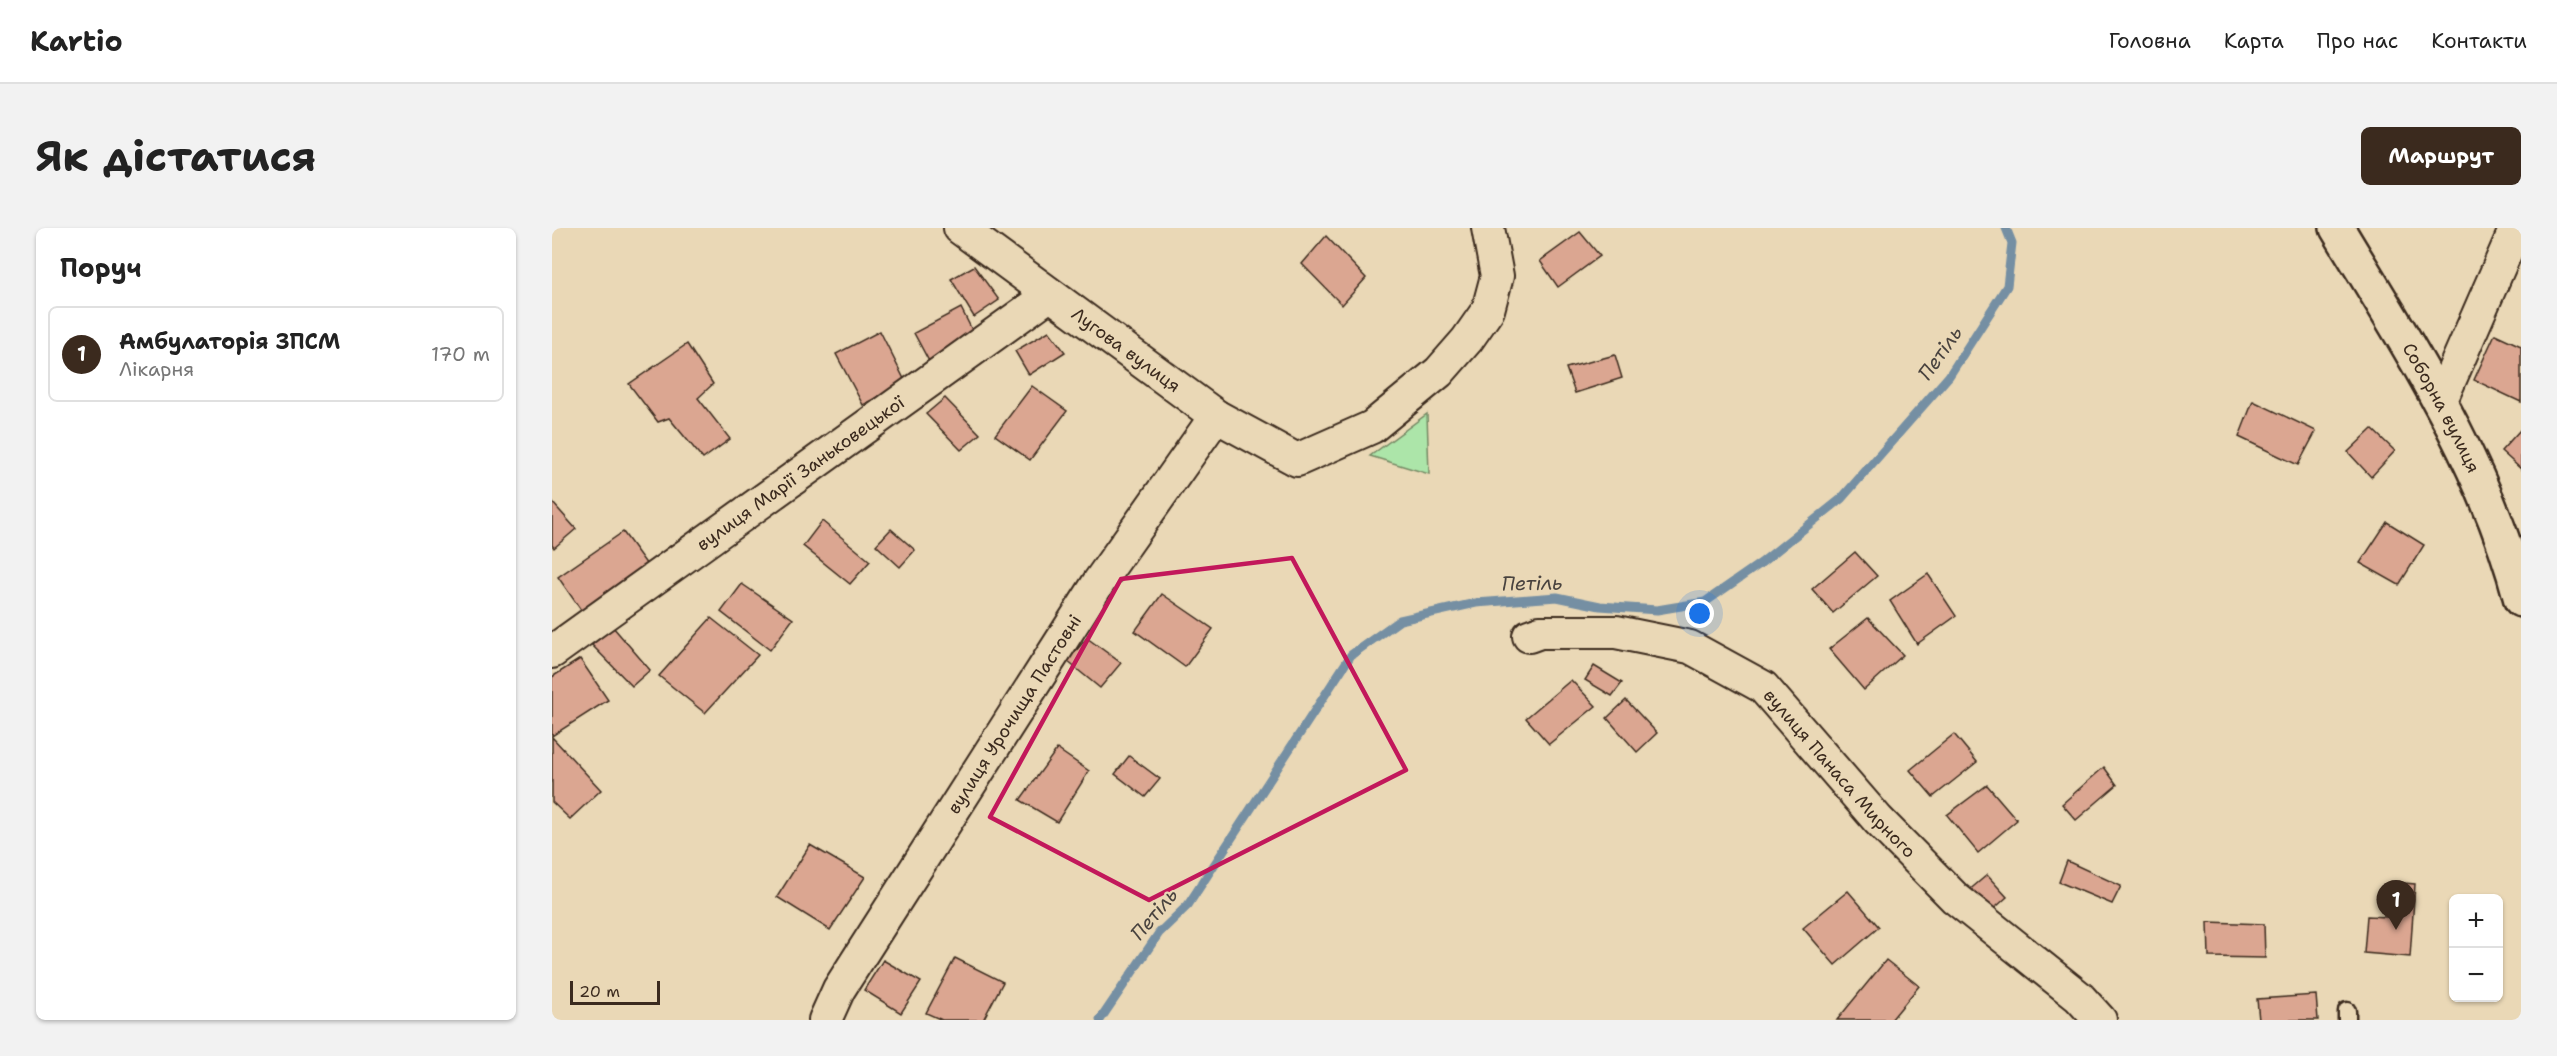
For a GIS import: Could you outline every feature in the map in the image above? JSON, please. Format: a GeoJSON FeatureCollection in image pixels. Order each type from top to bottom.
{"type":"FeatureCollection","features":[{"type":"Feature","properties":{"kind":"street","name":"Лугова вулиця"},"geometry":{"type":"LineString","coordinates":[[960,228],[1216,416],[1297,460],[1372,427],[1439,372],[1467,340],[1488,310],[1497,276],[1488,228]]}},
{"type":"Feature","properties":{"kind":"street","name":"Соборна вулиця"},"geometry":{"type":"LineString","coordinates":[[2337,228],[2441,400],[2509,553],[2521,600]]}},
{"type":"Feature","properties":{"kind":"street"},"geometry":{"type":"LineString","coordinates":[[2441,400],[2516,228]]}},
{"type":"Feature","properties":{"kind":"street","name":"вулиця Марії Заньковецької"},"geometry":{"type":"LineString","coordinates":[[552,652],[1049,295]]}},
{"type":"Feature","properties":{"kind":"street","name":"вулиця Урочища Пастовні"},"geometry":{"type":"LineString","coordinates":[[825,1020],[839,989],[1092,592],[1216,416]]}},
{"type":"Feature","properties":{"kind":"street","name":"вулиця Панаса Мирного"},"geometry":{"type":"LineString","coordinates":[[1529,636],[1540,632],[1616,632],[1690,647],[1763,687],[1878,820],[1955,898],[2079,997],[2100,1020]]}},
{"type":"Feature","properties":{"kind":"highlighted area"},"geometry":{"type":"Polygon","coordinates":[[[1292,558],[1406,770],[1149,900],[990,817],[1121,579],[1292,558]]]}},
{"type":"Feature","properties":{"kind":"green space"},"geometry":{"type":"Polygon","coordinates":[[[1427,414],[1429,474],[1370,456],[1427,414]]]}},
{"type":"Feature","properties":{"kind":"building"},"geometry":{"type":"Polygon","coordinates":[[[1580,232],[1600,256],[1558,287],[1540,261],[1580,232]]]}},
{"type":"Feature","properties":{"kind":"building"},"geometry":{"type":"Polygon","coordinates":[[[1326,236],[1366,278],[1342,305],[1302,264],[1326,236]]]}},
{"type":"Feature","properties":{"kind":"building"},"geometry":{"type":"Polygon","coordinates":[[[974,266],[999,300],[974,317],[951,279],[974,266]]]}},
{"type":"Feature","properties":{"kind":"building"},"geometry":{"type":"Polygon","coordinates":[[[961,308],[977,340],[931,365],[914,333],[961,308]]]}},
{"type":"Feature","properties":{"kind":"building"},"geometry":{"type":"Polygon","coordinates":[[[880,331],[906,383],[863,405],[836,354],[880,331]]]}},
{"type":"Feature","properties":{"kind":"building"},"geometry":{"type":"Polygon","coordinates":[[[1049,331],[1065,352],[1029,375],[1015,351],[1049,331]]]}},
{"type":"Feature","properties":{"kind":"building"},"geometry":{"type":"Polygon","coordinates":[[[2495,334],[2521,346],[2521,402],[2474,380],[2495,334]]]}},
{"type":"Feature","properties":{"kind":"building"},"geometry":{"type":"Polygon","coordinates":[[[687,344],[713,384],[698,398],[730,439],[703,459],[669,418],[658,422],[629,384],[687,344]]]}},
{"type":"Feature","properties":{"kind":"building"},"geometry":{"type":"Polygon","coordinates":[[[1615,355],[1622,378],[1575,393],[1566,368],[1615,355]]]}},
{"type":"Feature","properties":{"kind":"building"},"geometry":{"type":"Polygon","coordinates":[[[1032,386],[1067,411],[1030,460],[995,435],[1032,386]]]}},
{"type":"Feature","properties":{"kind":"building"},"geometry":{"type":"Polygon","coordinates":[[[945,398],[980,434],[961,450],[926,414],[945,398]]]}},
{"type":"Feature","properties":{"kind":"building"},"geometry":{"type":"Polygon","coordinates":[[[2253,401],[2316,431],[2298,465],[2239,437],[2253,401]]]}},
{"type":"Feature","properties":{"kind":"building"},"geometry":{"type":"Polygon","coordinates":[[[2372,429],[2395,451],[2371,477],[2348,452],[2372,429]]]}},
{"type":"Feature","properties":{"kind":"building"},"geometry":{"type":"Polygon","coordinates":[[[2521,429],[2521,469],[2501,451],[2521,429]]]}},
{"type":"Feature","properties":{"kind":"building"},"geometry":{"type":"Polygon","coordinates":[[[552,502],[576,529],[554,548],[552,545],[552,502]]]}},
{"type":"Feature","properties":{"kind":"building"},"geometry":{"type":"Polygon","coordinates":[[[822,521],[870,561],[850,584],[803,546],[822,521]]]}},
{"type":"Feature","properties":{"kind":"building"},"geometry":{"type":"Polygon","coordinates":[[[2387,522],[2424,545],[2399,585],[2360,563],[2387,522]]]}},
{"type":"Feature","properties":{"kind":"building"},"geometry":{"type":"Polygon","coordinates":[[[891,529],[915,550],[900,567],[876,545],[891,529]]]}},
{"type":"Feature","properties":{"kind":"building"},"geometry":{"type":"Polygon","coordinates":[[[623,532],[650,569],[583,613],[558,577],[623,532]]]}},
{"type":"Feature","properties":{"kind":"building"},"geometry":{"type":"Polygon","coordinates":[[[1855,552],[1877,576],[1833,613],[1812,589],[1855,552]]]}},
{"type":"Feature","properties":{"kind":"building"},"geometry":{"type":"Polygon","coordinates":[[[1928,574],[1956,616],[1917,644],[1890,601],[1928,574]]]}},
{"type":"Feature","properties":{"kind":"building"},"geometry":{"type":"Polygon","coordinates":[[[742,584],[793,619],[770,650],[721,612],[742,584]]]}},
{"type":"Feature","properties":{"kind":"building"},"geometry":{"type":"Polygon","coordinates":[[[1162,594],[1213,629],[1185,667],[1135,631],[1162,594]]]}},
{"type":"Feature","properties":{"kind":"building"},"geometry":{"type":"Polygon","coordinates":[[[711,618],[758,655],[705,713],[659,676],[711,618]]]}},
{"type":"Feature","properties":{"kind":"building"},"geometry":{"type":"Polygon","coordinates":[[[1868,618],[1903,655],[1864,690],[1829,649],[1868,618]]]}},
{"type":"Feature","properties":{"kind":"building"},"geometry":{"type":"Polygon","coordinates":[[[613,627],[650,670],[632,686],[592,645],[613,627]]]}},
{"type":"Feature","properties":{"kind":"building"},"geometry":{"type":"Polygon","coordinates":[[[1087,638],[1121,663],[1100,688],[1067,661],[1087,638]]]}},
{"type":"Feature","properties":{"kind":"building"},"geometry":{"type":"Polygon","coordinates":[[[580,659],[608,700],[552,736],[552,677],[580,659]]]}},
{"type":"Feature","properties":{"kind":"building"},"geometry":{"type":"Polygon","coordinates":[[[1594,666],[1622,683],[1612,696],[1585,680],[1594,666]]]}},
{"type":"Feature","properties":{"kind":"building"},"geometry":{"type":"Polygon","coordinates":[[[1571,680],[1596,706],[1549,744],[1526,718],[1571,680]]]}},
{"type":"Feature","properties":{"kind":"building"},"geometry":{"type":"Polygon","coordinates":[[[1626,700],[1657,733],[1637,752],[1607,718],[1626,700]]]}},
{"type":"Feature","properties":{"kind":"building"},"geometry":{"type":"Polygon","coordinates":[[[1954,734],[1977,762],[1933,797],[1910,770],[1954,734]]]}},
{"type":"Feature","properties":{"kind":"building"},"geometry":{"type":"Polygon","coordinates":[[[552,737],[601,790],[570,819],[552,802],[552,737]]]}},
{"type":"Feature","properties":{"kind":"building"},"geometry":{"type":"Polygon","coordinates":[[[1057,749],[1089,771],[1057,822],[1020,800],[1057,749]]]}},
{"type":"Feature","properties":{"kind":"building"},"geometry":{"type":"Polygon","coordinates":[[[1129,756],[1160,779],[1145,797],[1115,774],[1129,756]]]}},
{"type":"Feature","properties":{"kind":"building"},"geometry":{"type":"Polygon","coordinates":[[[2104,767],[2117,785],[2076,820],[2062,804],[2104,767]]]}},
{"type":"Feature","properties":{"kind":"building"},"geometry":{"type":"Polygon","coordinates":[[[1987,785],[2017,820],[1978,853],[1947,815],[1987,785]]]}},
{"type":"Feature","properties":{"kind":"building"},"geometry":{"type":"Polygon","coordinates":[[[810,845],[865,877],[830,930],[777,897],[810,845]]]}},
{"type":"Feature","properties":{"kind":"building"},"geometry":{"type":"Polygon","coordinates":[[[2067,861],[2121,886],[2112,904],[2059,882],[2067,861]]]}},
{"type":"Feature","properties":{"kind":"building"},"geometry":{"type":"Polygon","coordinates":[[[1987,875],[2007,897],[1986,916],[1967,892],[1987,875]]]}},
{"type":"Feature","properties":{"kind":"building"},"geometry":{"type":"Polygon","coordinates":[[[2391,882],[2415,884],[2410,957],[2364,953],[2367,916],[2388,917],[2391,882]]]}},
{"type":"Feature","properties":{"kind":"building"},"geometry":{"type":"Polygon","coordinates":[[[1848,891],[1879,927],[1835,965],[1803,928],[1848,891]]]}},
{"type":"Feature","properties":{"kind":"building"},"geometry":{"type":"Polygon","coordinates":[[[2208,922],[2264,924],[2265,958],[2209,957],[2208,922]]]}},
{"type":"Feature","properties":{"kind":"building"},"geometry":{"type":"Polygon","coordinates":[[[955,958],[1003,982],[983,1020],[942,1020],[926,1013],[955,958]]]}},
{"type":"Feature","properties":{"kind":"building"},"geometry":{"type":"Polygon","coordinates":[[[883,960],[921,982],[901,1013],[864,990],[883,960]]]}},
{"type":"Feature","properties":{"kind":"building"},"geometry":{"type":"Polygon","coordinates":[[[1886,960],[1919,986],[1891,1020],[1837,1020],[1886,960]]]}},
{"type":"Feature","properties":{"kind":"building"},"geometry":{"type":"Polygon","coordinates":[[[2316,995],[2318,1020],[2259,1020],[2257,999],[2316,995]]]}},
{"type":"Feature","properties":{"kind":"waterway","name":"Петіль"},"geometry":{"type":"LineString","coordinates":[[1100,1020],[1159,933],[1188,905],[1351,655],[1400,620],[1476,603],[1557,597],[1600,606],[1657,610],[1705,602],[1761,563],[1841,499],[1949,376],[2007,286],[2012,243],[2006,228]]}},
{"type":"Feature","properties":{"kind":"place","name":"Амбулаторія ЗПСМ"},"geometry":{"type":"Point","coordinates":[2396,930]}}]}
